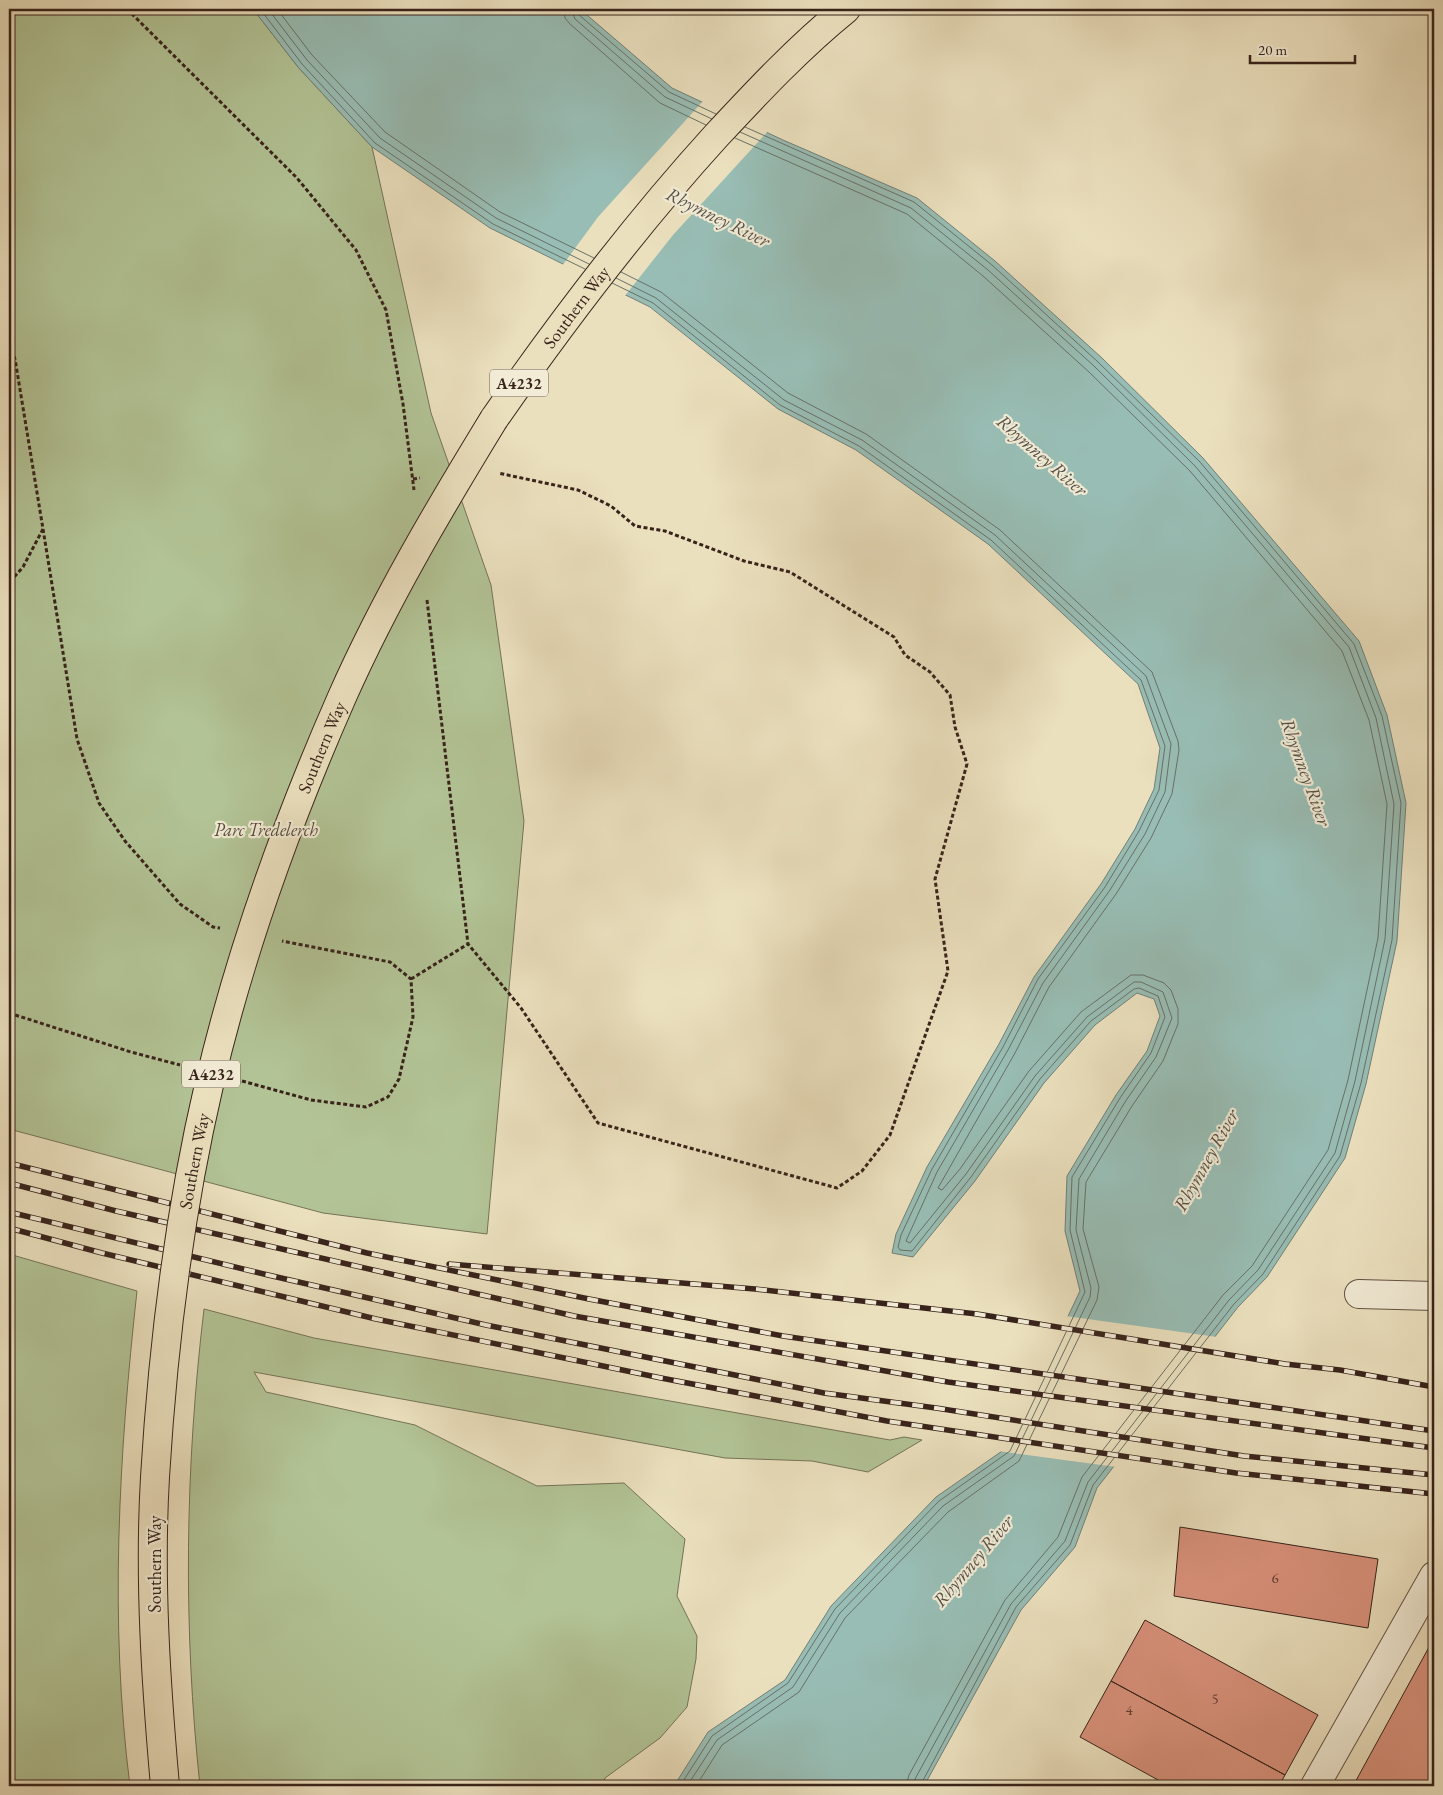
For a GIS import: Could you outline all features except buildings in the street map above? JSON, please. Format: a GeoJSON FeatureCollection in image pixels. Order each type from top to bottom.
{"type":"FeatureCollection","features":[{"type":"Feature","properties":{"kind":"main road","name":"Southern Way"},"geometry":{"type":"LineString","coordinates":[[165,1786],[154,1638],[153,1558],[155,1479],[167,1332],[194,1155],[209,1086],[241,969],[283,839],[343,694],[374,630],[409,562],[494,419],[573,308],[633,230],[742,108],[846,9]]}},
{"type":"Feature","properties":{"kind":"street"},"geometry":{"type":"LineString","coordinates":[[1359,1294],[1434,1296]]}},
{"type":"Feature","properties":{"kind":"street"},"geometry":{"type":"LineString","coordinates":[[1315,1786],[1434,1576]]}},
{"type":"Feature","properties":{"kind":"path"},"geometry":{"type":"LineString","coordinates":[[127,9],[297,178],[356,250],[386,310],[403,404],[415,499]]}},
{"type":"Feature","properties":{"kind":"path"},"geometry":{"type":"LineString","coordinates":[[9,344],[16,359],[77,739],[99,803],[125,842],[180,904],[213,927],[223,928]]}},
{"type":"Feature","properties":{"kind":"path"},"geometry":{"type":"LineString","coordinates":[[427,598],[468,944],[521,1008],[598,1123],[837,1188],[862,1171],[890,1134],[948,971],[935,879],[967,764],[955,727],[950,695],[930,672],[905,655],[894,636],[790,572],[744,561],[665,531],[636,526],[612,506],[578,490],[495,472]]}},
{"type":"Feature","properties":{"kind":"path"},"geometry":{"type":"LineString","coordinates":[[412,479],[422,477]]}},
{"type":"Feature","properties":{"kind":"path"},"geometry":{"type":"LineString","coordinates":[[9,583],[23,567],[43,529]]}},
{"type":"Feature","properties":{"kind":"path"},"geometry":{"type":"LineString","coordinates":[[235,1080],[311,1100],[366,1107],[388,1097],[399,1079],[413,1017],[411,979],[390,962],[279,940]]}},
{"type":"Feature","properties":{"kind":"path"},"geometry":{"type":"LineString","coordinates":[[411,979],[468,944]]}},
{"type":"Feature","properties":{"kind":"path"},"geometry":{"type":"LineString","coordinates":[[9,1013],[131,1052],[188,1067]]}},
{"type":"Feature","properties":{"kind":"green space","name":"Parc Tredelerch"},"geometry":{"type":"Polygon","coordinates":[[[9,9],[253,9],[298,67],[372,147],[431,413],[491,585],[524,821],[487,1234],[323,1213],[9,1129],[9,9]]]}},
{"type":"Feature","properties":{"kind":"green space"},"geometry":{"type":"Polygon","coordinates":[[[9,1254],[137,1291],[121,1476],[118,1600],[124,1724],[130,1786],[9,1786],[9,1254]]]}},
{"type":"Feature","properties":{"kind":"green space"},"geometry":{"type":"Polygon","coordinates":[[[204,1309],[314,1338],[890,1440],[904,1437],[922,1440],[868,1472],[812,1461],[725,1458],[254,1372],[266,1392],[415,1425],[537,1486],[624,1483],[685,1539],[677,1596],[697,1636],[696,1659],[687,1707],[660,1738],[605,1778],[602,1786],[200,1786],[191,1667],[188,1548],[193,1428],[204,1309]]]}},
{"type":"Feature","properties":{"kind":"water","name":"Rhymney River"},"geometry":{"type":"Polygon","coordinates":[[[253,9],[580,9],[672,88],[783,140],[917,198],[995,261],[1102,358],[1203,458],[1359,641],[1387,715],[1406,803],[1397,941],[1366,1084],[1345,1158],[1267,1277],[1238,1307],[1097,1488],[1075,1547],[1021,1610],[924,1786],[674,1786],[708,1732],[785,1680],[831,1606],[936,1497],[1005,1449],[1080,1291],[1065,1231],[1067,1176],[1116,1095],[1147,1051],[1160,1016],[1154,999],[1137,993],[1095,1025],[1044,1083],[975,1181],[913,1257],[892,1253],[896,1234],[927,1167],[999,1044],[1034,977],[1101,884],[1135,829],[1154,789],[1160,748],[1138,684],[988,544],[856,450],[778,409],[650,307],[490,228],[372,147],[298,67],[253,9]]]}},
{"type":"Feature","properties":{"kind":"pier"},"geometry":{"type":"Polygon","coordinates":[[[704,100],[769,130],[673,235],[624,297],[562,266],[598,217],[704,100]]]}},
{"type":"Feature","properties":{"kind":"pier"},"geometry":{"type":"Polygon","coordinates":[[[1066,1316],[1217,1337],[1116,1467],[998,1451],[1003,1447],[1066,1316]]]}},
{"type":"Feature","properties":{"kind":"railway"},"geometry":{"type":"LineString","coordinates":[[9,1163],[367,1253],[589,1299],[783,1336],[1434,1431]]}},
{"type":"Feature","properties":{"kind":"railway"},"geometry":{"type":"LineString","coordinates":[[9,1183],[116,1211],[574,1316],[948,1382],[1434,1448]]}},
{"type":"Feature","properties":{"kind":"railway"},"geometry":{"type":"LineString","coordinates":[[9,1212],[268,1275],[486,1325],[824,1393],[936,1408],[1244,1456],[1434,1475]]}},
{"type":"Feature","properties":{"kind":"railway"},"geometry":{"type":"LineString","coordinates":[[9,1228],[102,1253],[376,1319],[661,1378],[887,1421],[1236,1473],[1434,1494]]}},
{"type":"Feature","properties":{"kind":"railway"},"geometry":{"type":"LineString","coordinates":[[449,1264],[755,1289],[977,1314],[1285,1364],[1340,1370],[1434,1387]]}}]}
